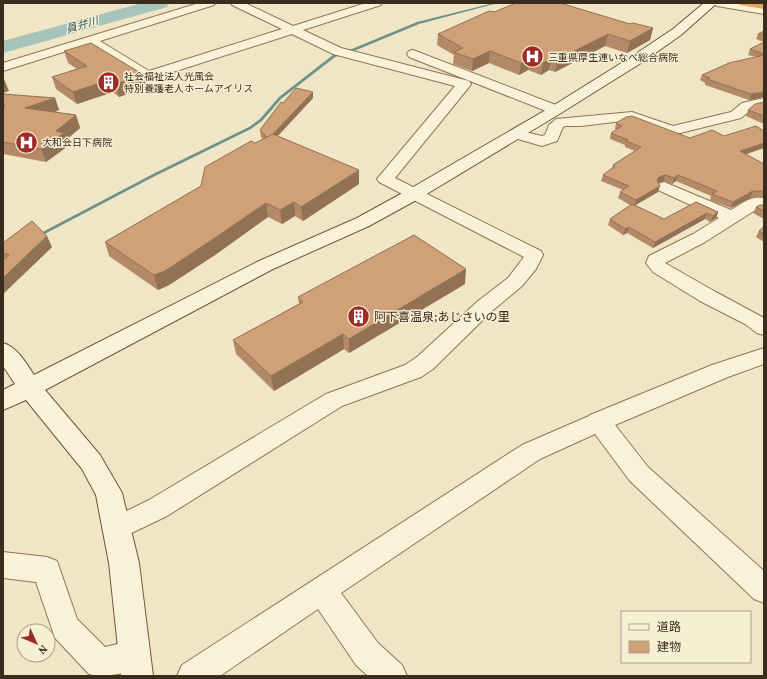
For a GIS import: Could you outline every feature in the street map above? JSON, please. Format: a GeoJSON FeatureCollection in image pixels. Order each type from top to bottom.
{"type":"FeatureCollection","features":[{"type":"Feature","properties":{"kind":"highway"},"geometry":{"type":"LineString","coordinates":[[744,3],[764,6]]}},
{"type":"Feature","properties":{"kind":"street"},"geometry":{"type":"LineString","coordinates":[[3,67],[210,3]]}},
{"type":"Feature","properties":{"kind":"street"},"geometry":{"type":"LineString","coordinates":[[118,528],[158,508],[334,400],[413,371],[425,363],[485,306],[515,282],[529,265],[534,255],[385,179],[464,84],[337,51],[236,3]]}},
{"type":"Feature","properties":{"kind":"street"},"geometry":{"type":"LineString","coordinates":[[90,40],[148,76],[377,3]]}},
{"type":"Feature","properties":{"kind":"street"},"geometry":{"type":"LineString","coordinates":[[3,401],[266,265],[363,222],[414,194],[556,110],[649,52],[696,17],[711,3]]}},
{"type":"Feature","properties":{"kind":"street"},"geometry":{"type":"LineString","coordinates":[[717,3],[764,11]]}},
{"type":"Feature","properties":{"kind":"street"},"geometry":{"type":"LineString","coordinates":[[412,54],[556,110]]}},
{"type":"Feature","properties":{"kind":"street"},"geometry":{"type":"LineString","coordinates":[[516,134],[542,141],[552,138],[556,125],[561,122],[581,122],[632,116],[672,131],[736,115],[747,106],[764,102]]}},
{"type":"Feature","properties":{"kind":"street"},"geometry":{"type":"LineString","coordinates":[[664,187],[725,214],[733,216]]}},
{"type":"Feature","properties":{"kind":"street"},"geometry":{"type":"LineString","coordinates":[[763,205],[758,202],[699,238],[656,260],[655,263],[660,268],[707,296],[752,319],[764,328]]}},
{"type":"Feature","properties":{"kind":"street"},"geometry":{"type":"LineString","coordinates":[[3,351],[16,366],[30,388],[91,462],[109,493],[118,528],[124,563],[136,665],[100,662],[65,628],[47,570],[3,565]]}},
{"type":"Feature","properties":{"kind":"street"},"geometry":{"type":"LineString","coordinates":[[193,676],[531,452],[598,421],[720,371],[764,356]]}},
{"type":"Feature","properties":{"kind":"street"},"geometry":{"type":"LineString","coordinates":[[598,421],[639,474],[764,590]]}},
{"type":"Feature","properties":{"kind":"street"},"geometry":{"type":"LineString","coordinates":[[322,590],[368,654],[390,676]]}},
{"type":"Feature","properties":{"kind":"building"},"geometry":{"type":"Polygon","coordinates":[[[516,3],[560,3],[630,24],[633,23],[653,28],[630,41],[608,34],[557,60],[551,59],[543,63],[530,58],[521,63],[490,51],[473,59],[454,52],[463,48],[438,34],[489,11],[494,12],[516,3]]]}},
{"type":"Feature","properties":{"kind":"building"},"geometry":{"type":"Polygon","coordinates":[[[764,31],[764,35],[758,34],[764,31]]]}},
{"type":"Feature","properties":{"kind":"building"},"geometry":{"type":"Polygon","coordinates":[[[764,42],[764,54],[750,49],[764,42]]]}},
{"type":"Feature","properties":{"kind":"building"},"geometry":{"type":"Polygon","coordinates":[[[91,43],[144,75],[116,84],[109,80],[73,92],[52,77],[87,66],[64,51],[91,43]]]}},
{"type":"Feature","properties":{"kind":"building"},"geometry":{"type":"Polygon","coordinates":[[[764,55],[764,92],[751,94],[707,79],[710,78],[702,75],[729,63],[764,55]]]}},
{"type":"Feature","properties":{"kind":"building"},"geometry":{"type":"Polygon","coordinates":[[[296,88],[313,92],[272,135],[267,137],[260,130],[281,102],[283,103],[296,88]]]}},
{"type":"Feature","properties":{"kind":"building"},"geometry":{"type":"Polygon","coordinates":[[[3,94],[55,98],[25,108],[76,115],[56,131],[64,133],[41,149],[3,142],[3,107],[5,106],[3,104],[3,94]]]}},
{"type":"Feature","properties":{"kind":"building"},"geometry":{"type":"Polygon","coordinates":[[[764,102],[764,116],[748,110],[755,104],[764,102]]]}},
{"type":"Feature","properties":{"kind":"building"},"geometry":{"type":"Polygon","coordinates":[[[632,116],[690,138],[712,130],[724,136],[756,126],[764,131],[764,143],[740,151],[764,164],[764,191],[753,191],[733,202],[712,194],[717,191],[678,175],[674,178],[665,175],[659,177],[657,180],[660,186],[636,200],[620,192],[629,186],[603,175],[615,166],[613,165],[641,147],[611,133],[622,126],[616,123],[626,117],[632,116]]]}},
{"type":"Feature","properties":{"kind":"building"},"geometry":{"type":"Polygon","coordinates":[[[273,134],[359,170],[301,207],[294,202],[280,210],[266,203],[165,271],[154,275],[105,242],[201,186],[205,167],[251,141],[255,143],[273,134]]]}},
{"type":"Feature","properties":{"kind":"building"},"geometry":{"type":"Polygon","coordinates":[[[696,202],[718,212],[713,216],[707,213],[655,242],[629,227],[625,229],[610,219],[632,204],[664,219],[696,202]]]}},
{"type":"Feature","properties":{"kind":"building"},"geometry":{"type":"Polygon","coordinates":[[[764,205],[764,211],[756,207],[764,205]]]}},
{"type":"Feature","properties":{"kind":"building"},"geometry":{"type":"Polygon","coordinates":[[[32,221],[47,236],[3,278],[3,260],[9,255],[3,253],[3,243],[32,221]]]}},
{"type":"Feature","properties":{"kind":"building"},"geometry":{"type":"Polygon","coordinates":[[[764,226],[764,234],[759,231],[764,226]]]}},
{"type":"Feature","properties":{"kind":"building","name":"阿下喜温泉;あじさいの里"},"geometry":{"type":"Polygon","coordinates":[[[414,235],[466,269],[349,339],[343,334],[271,376],[233,340],[303,302],[298,297],[414,235]]]}},
{"type":"Feature","properties":{"kind":"waterway","name":"員弁川"},"geometry":{"type":"LineString","coordinates":[[3,47],[161,3]]}},
{"type":"Feature","properties":{"kind":"waterway"},"geometry":{"type":"LineString","coordinates":[[37,236],[154,175],[250,128],[261,120],[280,98],[334,56],[353,50],[418,23],[497,3]]}},
{"type":"Feature","properties":{"kind":"place","name":"三重県厚生連いなべ総合病院"},"geometry":{"type":"Point","coordinates":[533,57]}},
{"type":"Feature","properties":{"kind":"place","name":"社会福祉法人光風会 特別養護老人ホームアイリス"},"geometry":{"type":"Point","coordinates":[109,82]}},
{"type":"Feature","properties":{"kind":"place","name":"大和会日下病院"},"geometry":{"type":"Point","coordinates":[27,142]}},
{"type":"Feature","properties":{"kind":"place","name":"阿下喜温泉;あじさいの里"},"geometry":{"type":"Point","coordinates":[358,317]}}]}
